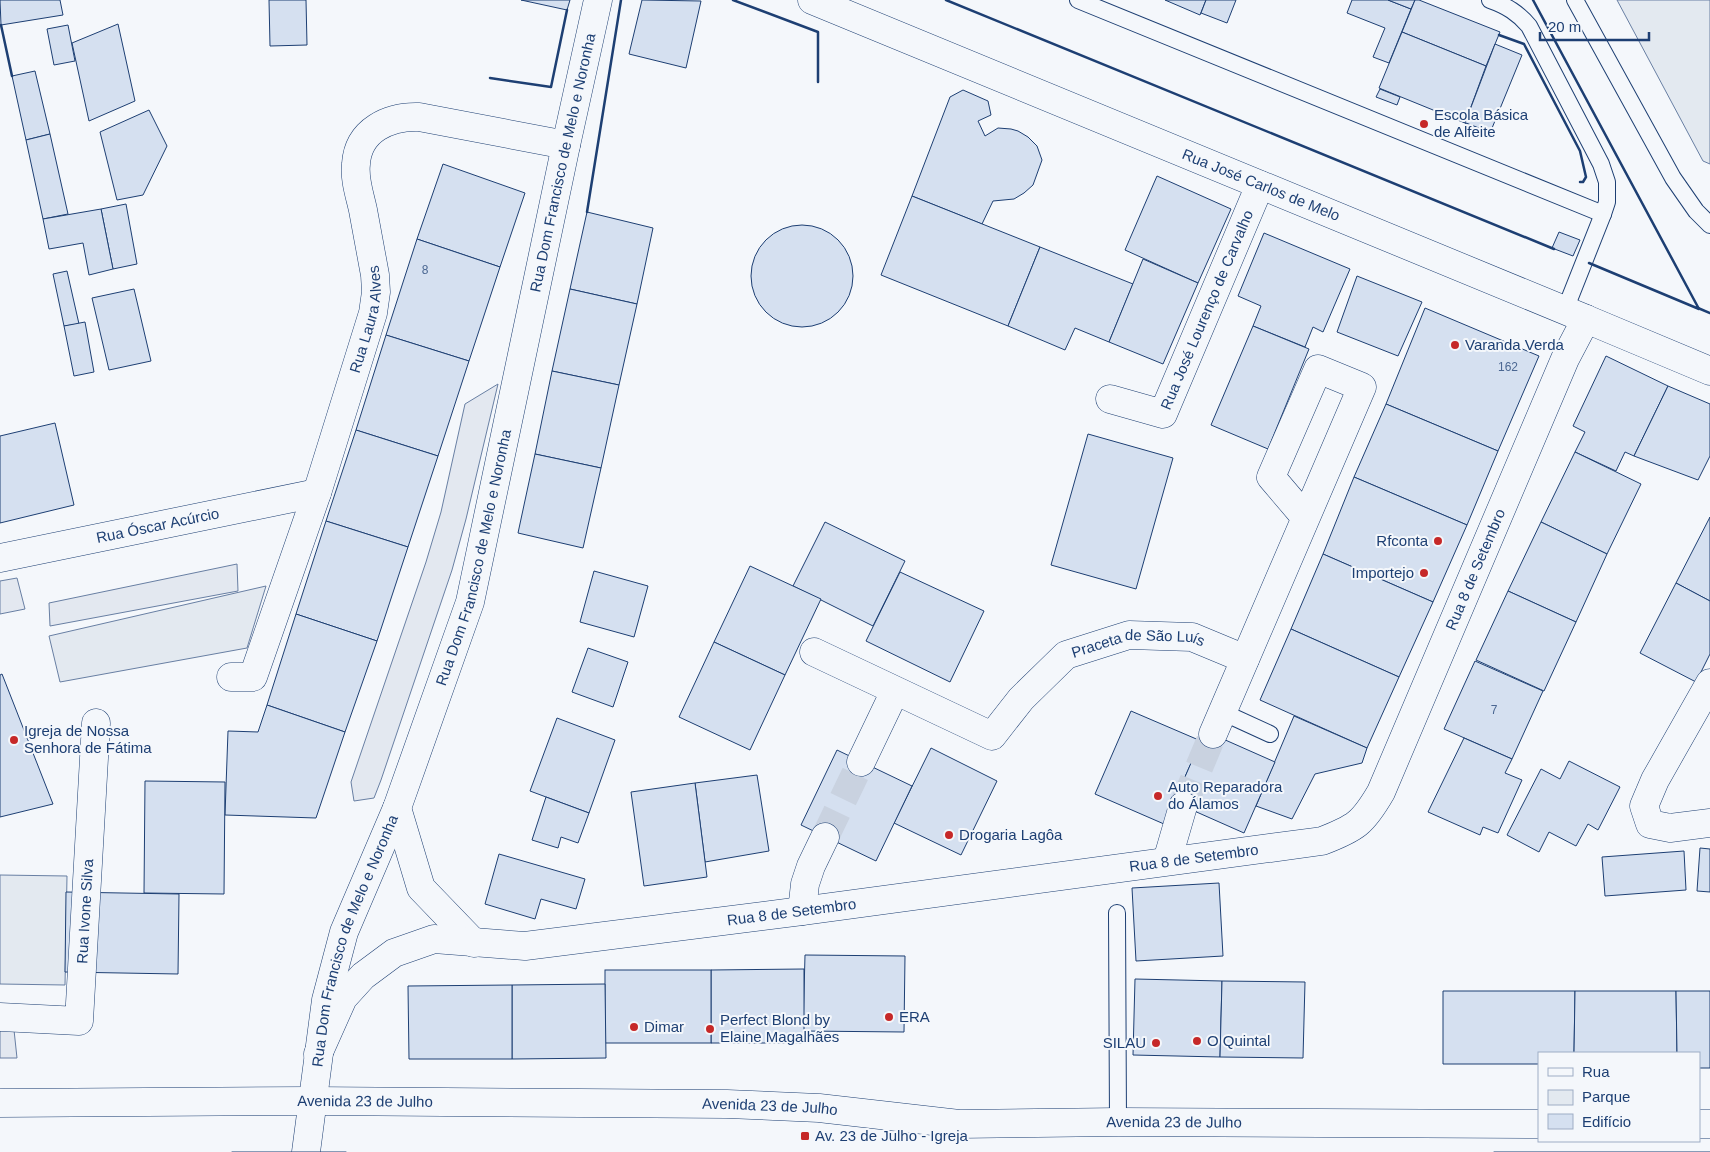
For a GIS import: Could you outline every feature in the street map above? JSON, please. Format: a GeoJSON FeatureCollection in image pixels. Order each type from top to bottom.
{"type":"FeatureCollection","features":[{"type":"Feature","properties":{"kind":"street","name":"Rua Dom Francisco de Melo e Noronha"},"geometry":{"type":"LineString","coordinates":[[306,1152],[326,1000],[344,932],[397,808],[470,602],[598,0]]}},
{"type":"Feature","properties":{"kind":"street","name":"Rua José Carlos de Melo"},"geometry":{"type":"LineString","coordinates":[[812,0],[1710,371]]}},
{"type":"Feature","properties":{"kind":"street","name":"Rua Laura Alves"},"geometry":{"type":"LineString","coordinates":[[231,677],[253,677],[317,493],[374,313],[375,275],[356,165],[360,145],[370,132],[386,121],[403,116],[419,117],[566,145]]}},
{"type":"Feature","properties":{"kind":"street","name":"Rua José Lourenço de Carvalho"},"geometry":{"type":"LineString","coordinates":[[1110,399],[1163,414],[1260,185]]}},
{"type":"Feature","properties":{"kind":"street","name":"Rua 8 de Setembro"},"geometry":{"type":"LineString","coordinates":[[318,1054],[343,998],[363,976],[394,953],[434,939],[474,944],[525,946],[1322,842],[1348,832],[1368,815],[1381,792],[1566,359],[1575,314]]}},
{"type":"Feature","properties":{"kind":"street"},"geometry":{"type":"LineString","coordinates":[[1218,723],[1362,387],[1318,369],[1271,477],[1306,517]]}},
{"type":"Feature","properties":{"kind":"street","name":"Rua Óscar Acúrcio"},"geometry":{"type":"LineString","coordinates":[[0,558],[317,493]]}},
{"type":"Feature","properties":{"kind":"street","name":"Praceta de São Luís"},"geometry":{"type":"LineString","coordinates":[[814,652],[992,736],[1021,699],[1066,655],[1129,635],[1192,637],[1245,659]]}},
{"type":"Feature","properties":{"kind":"street"},"geometry":{"type":"LineString","coordinates":[[1710,683],[1655,780],[1644,806],[1650,824],[1670,828],[1710,823]]}},
{"type":"Feature","properties":{"kind":"street"},"geometry":{"type":"LineString","coordinates":[[861,762],[895,691]]}},
{"type":"Feature","properties":{"kind":"street","name":"Rua Ivone Silva"},"geometry":{"type":"LineString","coordinates":[[0,1017],[79,1021],[96,723]]}},
{"type":"Feature","properties":{"kind":"street"},"geometry":{"type":"LineString","coordinates":[[1167,861],[1183,806]]}},
{"type":"Feature","properties":{"kind":"street"},"geometry":{"type":"LineString","coordinates":[[397,808],[421,888],[474,944]]}},
{"type":"Feature","properties":{"kind":"street"},"geometry":{"type":"LineString","coordinates":[[802,911],[805,884],[811,866],[825,837]]}},
{"type":"Feature","properties":{"kind":"street","name":"Avenida 23 de Julho"},"geometry":{"type":"LineString","coordinates":[[0,1103],[312,1101],[727,1104],[820,1108],[959,1124],[1118,1122],[1538,1124]]}},
{"type":"Feature","properties":{"kind":"lane"},"geometry":{"type":"LineString","coordinates":[[1078,0],[1603,214]]}},
{"type":"Feature","properties":{"kind":"lane"},"geometry":{"type":"LineString","coordinates":[[1490,0],[1507,6],[1520,15],[1530,26],[1601,164],[1607,182],[1607,202],[1575,314]]}},
{"type":"Feature","properties":{"kind":"lane"},"geometry":{"type":"LineString","coordinates":[[1575,0],[1673,178],[1696,211],[1710,225]]}},
{"type":"Feature","properties":{"kind":"lane"},"geometry":{"type":"LineString","coordinates":[[1218,723],[1270,734]]}},
{"type":"Feature","properties":{"kind":"lane"},"geometry":{"type":"LineString","coordinates":[[1117,913],[1118,1122]]}},
{"type":"Feature","properties":{"kind":"green space"},"geometry":{"type":"Polygon","coordinates":[[[1617,0],[1710,0],[1710,164],[1703,161],[1617,0]]]}},
{"type":"Feature","properties":{"kind":"green space"},"geometry":{"type":"Polygon","coordinates":[[[266,586],[247,648],[60,682],[49,636],[266,586]]]}},
{"type":"Feature","properties":{"kind":"green space"},"geometry":{"type":"Polygon","coordinates":[[[0,875],[67,876],[65,985],[0,984],[0,875]]]}},
{"type":"Feature","properties":{"kind":"shaded area"},"geometry":{"type":"Polygon","coordinates":[[[498,384],[452,570],[381,780],[374,798],[354,801],[351,782],[426,562],[441,512],[465,404],[498,384]]]}},
{"type":"Feature","properties":{"kind":"shaded area"},"geometry":{"type":"Polygon","coordinates":[[[237,564],[238,591],[50,626],[49,603],[237,564]]]}},
{"type":"Feature","properties":{"kind":"shaded area"},"geometry":{"type":"Polygon","coordinates":[[[17,578],[25,609],[0,614],[0,581],[17,578]]]}},
{"type":"Feature","properties":{"kind":"shaded area"},"geometry":{"type":"Polygon","coordinates":[[[0,1030],[14,1030],[17,1058],[0,1058],[0,1030]]]}},
{"type":"Feature","properties":{"kind":"building"},"geometry":{"type":"Polygon","coordinates":[[[0,0],[60,0],[63,15],[1,25],[0,0]]]}},
{"type":"Feature","properties":{"kind":"building"},"geometry":{"type":"Polygon","coordinates":[[[269,0],[306,0],[307,45],[270,46],[269,0]]]}},
{"type":"Feature","properties":{"kind":"building"},"geometry":{"type":"Polygon","coordinates":[[[521,0],[570,0],[567,10],[521,0]]]}},
{"type":"Feature","properties":{"kind":"building"},"geometry":{"type":"Polygon","coordinates":[[[642,0],[701,1],[686,68],[629,54],[642,0]]]}},
{"type":"Feature","properties":{"kind":"building"},"geometry":{"type":"Polygon","coordinates":[[[1165,0],[1206,0],[1200,15],[1165,0]]]}},
{"type":"Feature","properties":{"kind":"building"},"geometry":{"type":"Polygon","coordinates":[[[1206,0],[1236,0],[1227,23],[1201,13],[1206,0]]]}},
{"type":"Feature","properties":{"kind":"building"},"geometry":{"type":"Polygon","coordinates":[[[1352,0],[1388,0],[1411,9],[1389,63],[1373,57],[1385,28],[1347,13],[1352,0]]]}},
{"type":"Feature","properties":{"kind":"building"},"geometry":{"type":"Polygon","coordinates":[[[1388,0],[1415,0],[1411,9],[1388,0]]]}},
{"type":"Feature","properties":{"kind":"building"},"geometry":{"type":"Polygon","coordinates":[[[1415,0],[1500,32],[1486,66],[1402,32],[1415,0]]]}},
{"type":"Feature","properties":{"kind":"building"},"geometry":{"type":"Polygon","coordinates":[[[118,24],[135,101],[89,121],[72,43],[118,24]]]}},
{"type":"Feature","properties":{"kind":"building"},"geometry":{"type":"Polygon","coordinates":[[[68,25],[75,61],[54,65],[47,29],[68,25]]]}},
{"type":"Feature","properties":{"kind":"building"},"geometry":{"type":"Polygon","coordinates":[[[1402,32],[1486,66],[1465,123],[1379,88],[1402,32]]]}},
{"type":"Feature","properties":{"kind":"building"},"geometry":{"type":"Polygon","coordinates":[[[1495,44],[1522,55],[1490,133],[1465,123],[1495,44]]]}},
{"type":"Feature","properties":{"kind":"building"},"geometry":{"type":"Polygon","coordinates":[[[35,71],[50,134],[26,140],[12,76],[35,71]]]}},
{"type":"Feature","properties":{"kind":"building"},"geometry":{"type":"Polygon","coordinates":[[[1380,89],[1400,97],[1397,105],[1376,97],[1380,89]]]}},
{"type":"Feature","properties":{"kind":"building"},"geometry":{"type":"Polygon","coordinates":[[[963,90],[988,101],[991,115],[978,121],[985,136],[998,128],[1018,131],[1037,146],[1042,160],[1033,185],[1014,199],[993,201],[982,224],[912,196],[950,97],[963,90]]]}},
{"type":"Feature","properties":{"kind":"building"},"geometry":{"type":"Polygon","coordinates":[[[149,110],[167,146],[143,195],[117,200],[100,132],[149,110]]]}},
{"type":"Feature","properties":{"kind":"building"},"geometry":{"type":"Polygon","coordinates":[[[1466,123],[1479,128],[1475,137],[1463,132],[1466,123]]]}},
{"type":"Feature","properties":{"kind":"building"},"geometry":{"type":"Polygon","coordinates":[[[50,134],[68,214],[43,219],[26,140],[50,134]]]}},
{"type":"Feature","properties":{"kind":"building"},"geometry":{"type":"Polygon","coordinates":[[[443,164],[525,193],[500,267],[417,239],[443,164]]]}},
{"type":"Feature","properties":{"kind":"building"},"geometry":{"type":"Polygon","coordinates":[[[1157,176],[1231,209],[1198,283],[1125,250],[1157,176]]]}},
{"type":"Feature","properties":{"kind":"building"},"geometry":{"type":"Polygon","coordinates":[[[912,196],[1040,247],[1008,326],[881,275],[912,196]]]}},
{"type":"Feature","properties":{"kind":"building"},"geometry":{"type":"Polygon","coordinates":[[[126,204],[137,264],[113,269],[101,209],[126,204]]]}},
{"type":"Feature","properties":{"kind":"building"},"geometry":{"type":"Polygon","coordinates":[[[101,209],[113,269],[89,275],[83,243],[49,249],[43,219],[101,209]]]}},
{"type":"Feature","properties":{"kind":"building"},"geometry":{"type":"Polygon","coordinates":[[[587,212],[653,228],[637,304],[570,289],[587,212]]]}},
{"type":"Feature","properties":{"kind":"building"},"geometry":{"type":"Polygon","coordinates":[[[802,225],[812,226],[831,233],[845,247],[852,266],[852,286],[845,305],[831,319],[812,326],[802,327],[792,326],[773,319],[759,305],[752,286],[751,276],[752,266],[759,247],[773,233],[792,226],[802,225]]]}},
{"type":"Feature","properties":{"kind":"building"},"geometry":{"type":"Polygon","coordinates":[[[1559,232],[1580,240],[1573,256],[1552,248],[1559,232]]]}},
{"type":"Feature","properties":{"kind":"building"},"geometry":{"type":"Polygon","coordinates":[[[1264,233],[1350,269],[1323,332],[1313,327],[1305,347],[1253,326],[1261,306],[1238,296],[1264,233]]]}},
{"type":"Feature","properties":{"kind":"building"},"geometry":{"type":"Polygon","coordinates":[[[417,239],[500,267],[469,361],[386,335],[417,239]]]}},
{"type":"Feature","properties":{"kind":"building"},"geometry":{"type":"Polygon","coordinates":[[[1040,247],[1133,284],[1109,342],[1075,328],[1065,350],[1008,326],[1040,247]]]}},
{"type":"Feature","properties":{"kind":"building"},"geometry":{"type":"Polygon","coordinates":[[[1143,259],[1198,283],[1163,364],[1109,342],[1143,259]]]}},
{"type":"Feature","properties":{"kind":"building"},"geometry":{"type":"Polygon","coordinates":[[[67,271],[79,324],[64,326],[53,274],[67,271]]]}},
{"type":"Feature","properties":{"kind":"building"},"geometry":{"type":"Polygon","coordinates":[[[1357,276],[1422,302],[1398,356],[1337,332],[1357,276]]]}},
{"type":"Feature","properties":{"kind":"building"},"geometry":{"type":"Polygon","coordinates":[[[134,289],[151,361],[109,370],[92,298],[134,289]]]}},
{"type":"Feature","properties":{"kind":"building"},"geometry":{"type":"Polygon","coordinates":[[[570,289],[637,304],[619,385],[552,371],[570,289]]]}},
{"type":"Feature","properties":{"kind":"building"},"geometry":{"type":"Polygon","coordinates":[[[1425,308],[1539,356],[1498,451],[1386,404],[1425,308]]]}},
{"type":"Feature","properties":{"kind":"building"},"geometry":{"type":"Polygon","coordinates":[[[85,322],[94,372],[74,376],[64,326],[85,322]]]}},
{"type":"Feature","properties":{"kind":"building"},"geometry":{"type":"Polygon","coordinates":[[[1253,326],[1309,349],[1268,449],[1211,425],[1253,326]]]}},
{"type":"Feature","properties":{"kind":"building"},"geometry":{"type":"Polygon","coordinates":[[[386,335],[469,361],[438,456],[356,430],[386,335]]]}},
{"type":"Feature","properties":{"kind":"building"},"geometry":{"type":"Polygon","coordinates":[[[1606,356],[1668,386],[1634,456],[1625,452],[1616,471],[1575,452],[1585,432],[1573,426],[1606,356]]]}},
{"type":"Feature","properties":{"kind":"building"},"geometry":{"type":"Polygon","coordinates":[[[552,371],[619,385],[601,468],[535,454],[552,371]]]}},
{"type":"Feature","properties":{"kind":"building"},"geometry":{"type":"Polygon","coordinates":[[[1668,386],[1710,404],[1710,456],[1698,480],[1634,456],[1668,386]]]}},
{"type":"Feature","properties":{"kind":"building"},"geometry":{"type":"Polygon","coordinates":[[[1386,404],[1498,451],[1467,525],[1354,477],[1386,404]]]}},
{"type":"Feature","properties":{"kind":"building"},"geometry":{"type":"Polygon","coordinates":[[[55,423],[74,505],[0,523],[0,436],[55,423]]]}},
{"type":"Feature","properties":{"kind":"building"},"geometry":{"type":"Polygon","coordinates":[[[356,430],[438,456],[408,547],[326,521],[356,430]]]}},
{"type":"Feature","properties":{"kind":"building"},"geometry":{"type":"Polygon","coordinates":[[[1088,434],[1173,458],[1136,589],[1051,565],[1088,434]]]}},
{"type":"Feature","properties":{"kind":"building"},"geometry":{"type":"Polygon","coordinates":[[[1575,452],[1641,484],[1607,554],[1541,522],[1575,452]]]}},
{"type":"Feature","properties":{"kind":"building"},"geometry":{"type":"Polygon","coordinates":[[[535,454],[601,468],[583,548],[518,533],[535,454]]]}},
{"type":"Feature","properties":{"kind":"building"},"geometry":{"type":"Polygon","coordinates":[[[1354,477],[1467,525],[1433,602],[1323,554],[1354,477]]]}},
{"type":"Feature","properties":{"kind":"building"},"geometry":{"type":"Polygon","coordinates":[[[1710,517],[1710,601],[1676,583],[1710,517]]]}},
{"type":"Feature","properties":{"kind":"building"},"geometry":{"type":"Polygon","coordinates":[[[326,521],[408,547],[377,641],[296,614],[326,521]]]}},
{"type":"Feature","properties":{"kind":"building"},"geometry":{"type":"Polygon","coordinates":[[[825,522],[905,561],[873,626],[793,586],[825,522]]]}},
{"type":"Feature","properties":{"kind":"building"},"geometry":{"type":"Polygon","coordinates":[[[1541,522],[1607,554],[1576,622],[1508,591],[1541,522]]]}},
{"type":"Feature","properties":{"kind":"building"},"geometry":{"type":"Polygon","coordinates":[[[1323,554],[1433,602],[1399,677],[1291,629],[1323,554]]]}},
{"type":"Feature","properties":{"kind":"building"},"geometry":{"type":"Polygon","coordinates":[[[750,566],[821,599],[785,675],[714,642],[750,566]]]}},
{"type":"Feature","properties":{"kind":"building"},"geometry":{"type":"Polygon","coordinates":[[[594,571],[648,586],[634,637],[580,622],[594,571]]]}},
{"type":"Feature","properties":{"kind":"building"},"geometry":{"type":"Polygon","coordinates":[[[900,572],[984,611],[950,682],[866,641],[900,572]]]}},
{"type":"Feature","properties":{"kind":"building"},"geometry":{"type":"Polygon","coordinates":[[[1676,583],[1710,601],[1710,654],[1696,682],[1640,653],[1676,583]]]}},
{"type":"Feature","properties":{"kind":"building"},"geometry":{"type":"Polygon","coordinates":[[[1508,591],[1576,622],[1544,691],[1476,660],[1508,591]]]}},
{"type":"Feature","properties":{"kind":"building"},"geometry":{"type":"Polygon","coordinates":[[[296,614],[377,641],[345,732],[267,705],[296,614]]]}},
{"type":"Feature","properties":{"kind":"building"},"geometry":{"type":"Polygon","coordinates":[[[1291,629],[1399,677],[1367,748],[1260,700],[1291,629]]]}},
{"type":"Feature","properties":{"kind":"building"},"geometry":{"type":"Polygon","coordinates":[[[714,642],[785,675],[750,750],[679,717],[714,642]]]}},
{"type":"Feature","properties":{"kind":"building"},"geometry":{"type":"Polygon","coordinates":[[[588,648],[628,662],[613,707],[572,692],[588,648]]]}},
{"type":"Feature","properties":{"kind":"building"},"geometry":{"type":"Polygon","coordinates":[[[1475,661],[1543,691],[1512,759],[1444,729],[1475,661]]]}},
{"type":"Feature","properties":{"kind":"building","name":"Igreja de Nossa Senhora de Fátima"},"geometry":{"type":"Polygon","coordinates":[[[2,674],[53,804],[0,817],[0,675],[2,674]]]}},
{"type":"Feature","properties":{"kind":"building"},"geometry":{"type":"Polygon","coordinates":[[[267,705],[345,732],[316,818],[225,815],[228,731],[258,732],[267,705]]]}},
{"type":"Feature","properties":{"kind":"building"},"geometry":{"type":"Polygon","coordinates":[[[1131,711],[1201,741],[1164,824],[1095,794],[1131,711]]]}},
{"type":"Feature","properties":{"kind":"building"},"geometry":{"type":"Polygon","coordinates":[[[1294,716],[1367,748],[1362,763],[1315,774],[1292,819],[1256,806],[1294,716]]]}},
{"type":"Feature","properties":{"kind":"building"},"geometry":{"type":"Polygon","coordinates":[[[557,718],[615,740],[589,813],[530,791],[557,718]]]}},
{"type":"Feature","properties":{"kind":"building"},"geometry":{"type":"Polygon","coordinates":[[[1205,731],[1275,762],[1244,833],[1174,802],[1205,731]]]}},
{"type":"Feature","properties":{"kind":"building"},"geometry":{"type":"Polygon","coordinates":[[[1464,738],[1512,759],[1505,773],[1522,780],[1498,833],[1483,827],[1480,835],[1428,812],[1464,738]]]}},
{"type":"Feature","properties":{"kind":"building"},"geometry":{"type":"Polygon","coordinates":[[[931,748],[997,781],[961,855],[894,823],[931,748]]]}},
{"type":"Feature","properties":{"kind":"building"},"geometry":{"type":"Polygon","coordinates":[[[837,750],[912,786],[876,861],[801,825],[837,750]]]}},
{"type":"Feature","properties":{"kind":"building"},"geometry":{"type":"Polygon","coordinates":[[[1569,761],[1620,787],[1598,830],[1588,824],[1576,846],[1549,832],[1539,852],[1507,835],[1541,769],[1560,779],[1569,761]]]}},
{"type":"Feature","properties":{"kind":"building"},"geometry":{"type":"Polygon","coordinates":[[[757,775],[769,851],[705,862],[695,783],[757,775]]]}},
{"type":"Feature","properties":{"kind":"building"},"geometry":{"type":"Polygon","coordinates":[[[145,781],[225,782],[224,894],[144,893],[145,781]]]}},
{"type":"Feature","properties":{"kind":"building"},"geometry":{"type":"Polygon","coordinates":[[[695,783],[707,877],[644,886],[631,792],[695,783]]]}},
{"type":"Feature","properties":{"kind":"building"},"geometry":{"type":"Polygon","coordinates":[[[546,797],[589,813],[578,843],[561,837],[558,848],[532,840],[546,797]]]}},
{"type":"Feature","properties":{"kind":"building"},"geometry":{"type":"Polygon","coordinates":[[[1700,848],[1710,849],[1710,892],[1697,891],[1700,848]]]}},
{"type":"Feature","properties":{"kind":"building"},"geometry":{"type":"Polygon","coordinates":[[[1684,851],[1686,890],[1605,896],[1602,857],[1684,851]]]}},
{"type":"Feature","properties":{"kind":"building"},"geometry":{"type":"Polygon","coordinates":[[[499,854],[585,879],[576,909],[541,899],[535,919],[485,904],[499,854]]]}},
{"type":"Feature","properties":{"kind":"building"},"geometry":{"type":"Polygon","coordinates":[[[1219,883],[1223,956],[1136,961],[1132,888],[1219,883]]]}},
{"type":"Feature","properties":{"kind":"building"},"geometry":{"type":"Polygon","coordinates":[[[66,892],[179,894],[178,974],[65,972],[66,892]]]}},
{"type":"Feature","properties":{"kind":"building"},"geometry":{"type":"Polygon","coordinates":[[[805,955],[905,956],[904,1032],[803,1031],[805,955]]]}},
{"type":"Feature","properties":{"kind":"building"},"geometry":{"type":"Polygon","coordinates":[[[804,969],[804,1043],[711,1043],[711,970],[804,969]]]}},
{"type":"Feature","properties":{"kind":"building"},"geometry":{"type":"Polygon","coordinates":[[[605,970],[711,970],[711,1043],[605,1043],[605,970]]]}},
{"type":"Feature","properties":{"kind":"building"},"geometry":{"type":"Polygon","coordinates":[[[1135,979],[1222,981],[1220,1057],[1133,1055],[1135,979]]]}},
{"type":"Feature","properties":{"kind":"building"},"geometry":{"type":"Polygon","coordinates":[[[1222,981],[1305,982],[1303,1058],[1220,1057],[1222,981]]]}},
{"type":"Feature","properties":{"kind":"building"},"geometry":{"type":"Polygon","coordinates":[[[605,984],[606,1058],[512,1059],[512,985],[605,984]]]}},
{"type":"Feature","properties":{"kind":"building"},"geometry":{"type":"Polygon","coordinates":[[[512,985],[512,1059],[409,1059],[408,986],[512,985]]]}},
{"type":"Feature","properties":{"kind":"building"},"geometry":{"type":"Polygon","coordinates":[[[1443,991],[1575,991],[1574,1052],[1538,1052],[1538,1064],[1443,1064],[1443,991]]]}},
{"type":"Feature","properties":{"kind":"building"},"geometry":{"type":"Polygon","coordinates":[[[1575,991],[1676,991],[1677,1052],[1574,1052],[1575,991]]]}},
{"type":"Feature","properties":{"kind":"building"},"geometry":{"type":"Polygon","coordinates":[[[1676,991],[1710,991],[1710,1068],[1700,1068],[1700,1052],[1677,1052],[1676,991]]]}},
{"type":"Feature","properties":{"kind":"tunnel"},"geometry":{"type":"LineString","coordinates":[[1183,806],[1213,734]]}},
{"type":"Feature","properties":{"kind":"tunnel"},"geometry":{"type":"LineString","coordinates":[[825,837],[861,762]]}},
{"type":"Feature","properties":{"kind":"tram line"},"geometry":{"type":"LineString","coordinates":[[232,1152],[346,1152]]}},
{"type":"Feature","properties":{"kind":"tram line"},"geometry":{"type":"LineString","coordinates":[[1494,1152],[1710,1152]]}},
{"type":"Feature","properties":{"kind":"wall"},"geometry":{"type":"LineString","coordinates":[[587,212],[621,0]]}},
{"type":"Feature","properties":{"kind":"wall"},"geometry":{"type":"LineString","coordinates":[[733,0],[818,32],[818,82]]}},
{"type":"Feature","properties":{"kind":"wall"},"geometry":{"type":"LineString","coordinates":[[946,0],[1554,249]]}},
{"type":"Feature","properties":{"kind":"wall"},"geometry":{"type":"LineString","coordinates":[[1533,0],[1699,309],[1589,263]]}},
{"type":"Feature","properties":{"kind":"wall"},"geometry":{"type":"LineString","coordinates":[[490,78],[551,87],[567,10]]}},
{"type":"Feature","properties":{"kind":"wall"},"geometry":{"type":"LineString","coordinates":[[1,25],[12,76]]}},
{"type":"Feature","properties":{"kind":"wall"},"geometry":{"type":"LineString","coordinates":[[1499,35],[1524,44],[1580,151],[1586,177],[1583,182],[1580,182]]}},
{"type":"Feature","properties":{"kind":"wall"},"geometry":{"type":"LineString","coordinates":[[1698,308],[1710,313]]}},
{"type":"Feature","properties":{"kind":"place","name":"Escola Básica de Alfeite"},"geometry":{"type":"Point","coordinates":[1424,124]}},
{"type":"Feature","properties":{"kind":"place","name":"Varanda Verda"},"geometry":{"type":"Point","coordinates":[1455,345]}},
{"type":"Feature","properties":{"kind":"place","name":"Rfconta"},"geometry":{"type":"Point","coordinates":[1438,541]}},
{"type":"Feature","properties":{"kind":"place","name":"Importejo"},"geometry":{"type":"Point","coordinates":[1424,573]}},
{"type":"Feature","properties":{"kind":"place","name":"Igreja de Nossa Senhora de Fátima"},"geometry":{"type":"Point","coordinates":[14,740]}},
{"type":"Feature","properties":{"kind":"place","name":"Auto Reparadora do Álamos"},"geometry":{"type":"Point","coordinates":[1158,796]}},
{"type":"Feature","properties":{"kind":"place","name":"Drogaria Lagôa"},"geometry":{"type":"Point","coordinates":[949,835]}},
{"type":"Feature","properties":{"kind":"place","name":"ERA"},"geometry":{"type":"Point","coordinates":[889,1017]}},
{"type":"Feature","properties":{"kind":"place","name":"Dimar"},"geometry":{"type":"Point","coordinates":[634,1027]}},
{"type":"Feature","properties":{"kind":"place","name":"Perfect Blond by Elaine Magalhães"},"geometry":{"type":"Point","coordinates":[710,1029]}},
{"type":"Feature","properties":{"kind":"place","name":"O Quintal"},"geometry":{"type":"Point","coordinates":[1197,1041]}},
{"type":"Feature","properties":{"kind":"place","name":"SILAU"},"geometry":{"type":"Point","coordinates":[1156,1043]}},
{"type":"Feature","properties":{"kind":"place","name":"Av. 23 de Julho - Igreja"},"geometry":{"type":"Point","coordinates":[805,1136]}}]}
